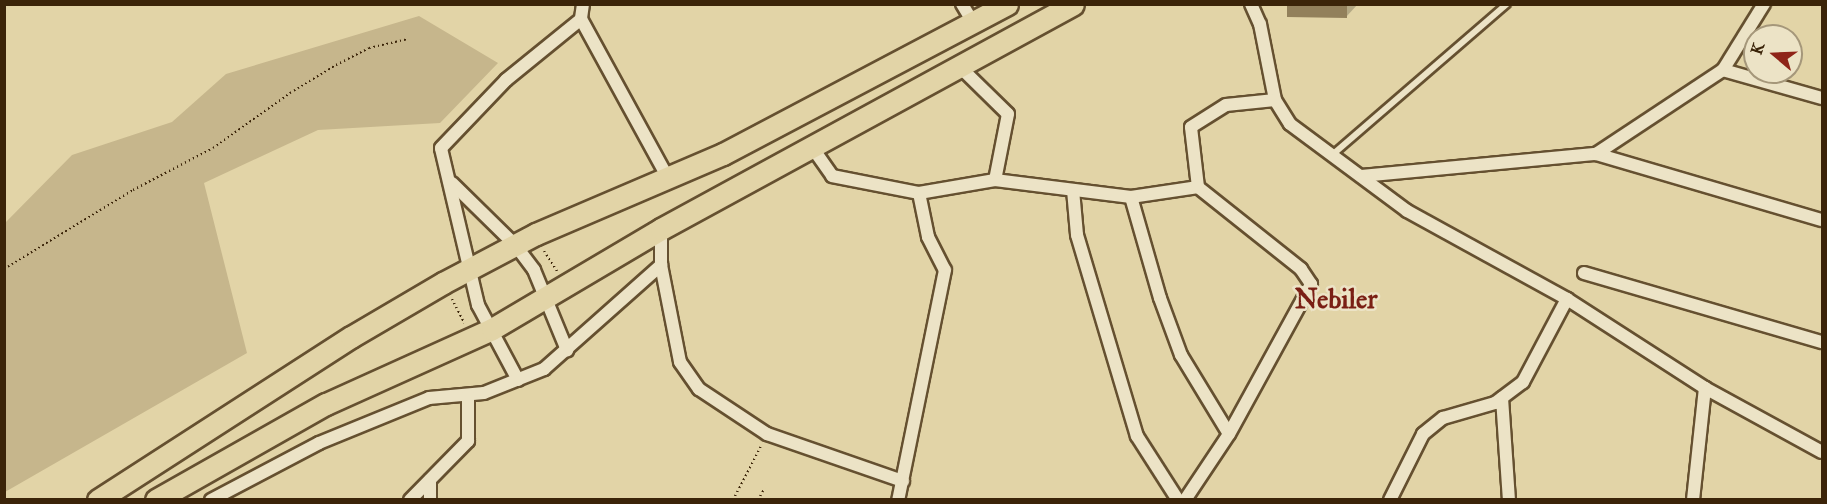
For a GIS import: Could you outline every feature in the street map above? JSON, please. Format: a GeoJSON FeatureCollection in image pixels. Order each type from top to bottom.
{"type":"FeatureCollection","features":[{"type":"Feature","properties":{"kind":"highway"},"geometry":{"type":"LineString","coordinates":[[98,500],[341,343],[443,283],[470,271],[536,234],[668,178],[967,13],[1007,4]]}},
{"type":"Feature","properties":{"kind":"highway"},"geometry":{"type":"LineString","coordinates":[[156,500],[326,404],[492,329],[545,300],[661,229],[1073,4]]}},
{"type":"Feature","properties":{"kind":"street"},"geometry":{"type":"LineString","coordinates":[[583,4],[581,19],[668,178]]}},
{"type":"Feature","properties":{"kind":"street"},"geometry":{"type":"LineString","coordinates":[[1251,4],[1260,24],[1275,100],[1290,124],[1407,211],[1567,299],[1705,388],[1822,452]]}},
{"type":"Feature","properties":{"kind":"street"},"geometry":{"type":"LineString","coordinates":[[1596,154],[1723,70],[1764,4]]}},
{"type":"Feature","properties":{"kind":"street"},"geometry":{"type":"LineString","coordinates":[[518,380],[478,304],[451,182],[441,148],[506,81],[581,19]]}},
{"type":"Feature","properties":{"kind":"street"},"geometry":{"type":"LineString","coordinates":[[960,67],[1008,114],[995,180]]}},
{"type":"Feature","properties":{"kind":"street"},"geometry":{"type":"LineString","coordinates":[[1723,70],[1822,98]]}},
{"type":"Feature","properties":{"kind":"street"},"geometry":{"type":"LineString","coordinates":[[1185,500],[1229,434],[1311,284],[1301,269],[1198,187],[1191,127],[1226,105],[1275,100]]}},
{"type":"Feature","properties":{"kind":"street"},"geometry":{"type":"LineString","coordinates":[[812,147],[832,176],[919,193],[995,180],[1131,197],[1198,187]]}},
{"type":"Feature","properties":{"kind":"street"},"geometry":{"type":"LineString","coordinates":[[1362,176],[1596,154],[1822,220]]}},
{"type":"Feature","properties":{"kind":"street"},"geometry":{"type":"LineString","coordinates":[[451,182],[516,246],[534,270],[567,350]]}},
{"type":"Feature","properties":{"kind":"street"},"geometry":{"type":"LineString","coordinates":[[1073,190],[1077,236],[1137,436],[1178,500]]}},
{"type":"Feature","properties":{"kind":"street"},"geometry":{"type":"LineString","coordinates":[[898,500],[945,270],[928,237],[919,193]]}},
{"type":"Feature","properties":{"kind":"street"},"geometry":{"type":"LineString","coordinates":[[1131,197],[1177,346],[1195,382],[1229,434]]}},
{"type":"Feature","properties":{"kind":"street"},"geometry":{"type":"LineString","coordinates":[[661,229],[661,265],[680,362],[699,389],[767,434],[903,481]]}},
{"type":"Feature","properties":{"kind":"street"},"geometry":{"type":"LineString","coordinates":[[211,500],[319,443],[429,398],[468,395],[518,380],[544,369],[661,265]]}},
{"type":"Feature","properties":{"kind":"street"},"geometry":{"type":"LineString","coordinates":[[1584,273],[1822,342]]}},
{"type":"Feature","properties":{"kind":"street"},"geometry":{"type":"LineString","coordinates":[[1390,500],[1423,434],[1443,418],[1502,398],[1523,382],[1567,299]]}},
{"type":"Feature","properties":{"kind":"street"},"geometry":{"type":"LineString","coordinates":[[1693,500],[1705,388]]}},
{"type":"Feature","properties":{"kind":"street"},"geometry":{"type":"LineString","coordinates":[[410,500],[468,441],[468,395]]}},
{"type":"Feature","properties":{"kind":"street"},"geometry":{"type":"LineString","coordinates":[[1502,398],[1509,500]]}},
{"type":"Feature","properties":{"kind":"street"},"geometry":{"type":"LineString","coordinates":[[430,480],[430,500]]}},
{"type":"Feature","properties":{"kind":"lane"},"geometry":{"type":"LineString","coordinates":[[1332,155],[1507,4]]}},
{"type":"Feature","properties":{"kind":"path"},"geometry":{"type":"LineString","coordinates":[[4,269],[133,190],[213,148],[290,93],[336,65],[369,48],[408,39]]}},
{"type":"Feature","properties":{"kind":"path"},"geometry":{"type":"LineString","coordinates":[[536,234],[565,288]]}},
{"type":"Feature","properties":{"kind":"path"},"geometry":{"type":"LineString","coordinates":[[443,283],[472,338]]}},
{"type":"Feature","properties":{"kind":"path"},"geometry":{"type":"LineString","coordinates":[[733,500],[767,434]]}},
{"type":"Feature","properties":{"kind":"path"},"geometry":{"type":"LineString","coordinates":[[758,500],[764,489]]}},
{"type":"Feature","properties":{"kind":"shaded area"},"geometry":{"type":"Polygon","coordinates":[[[419,16],[498,63],[440,123],[318,130],[204,183],[247,353],[5,492],[5,223],[72,155],[172,122],[226,74],[419,16]]]}},
{"type":"Feature","properties":{"kind":"building"},"geometry":{"type":"Polygon","coordinates":[[[1287,4],[1347,4],[1347,18],[1287,17],[1287,4]]]}},
{"type":"Feature","properties":{"kind":"district","name":"Nebiler"},"geometry":{"type":"Point","coordinates":[1336,299]}}]}
